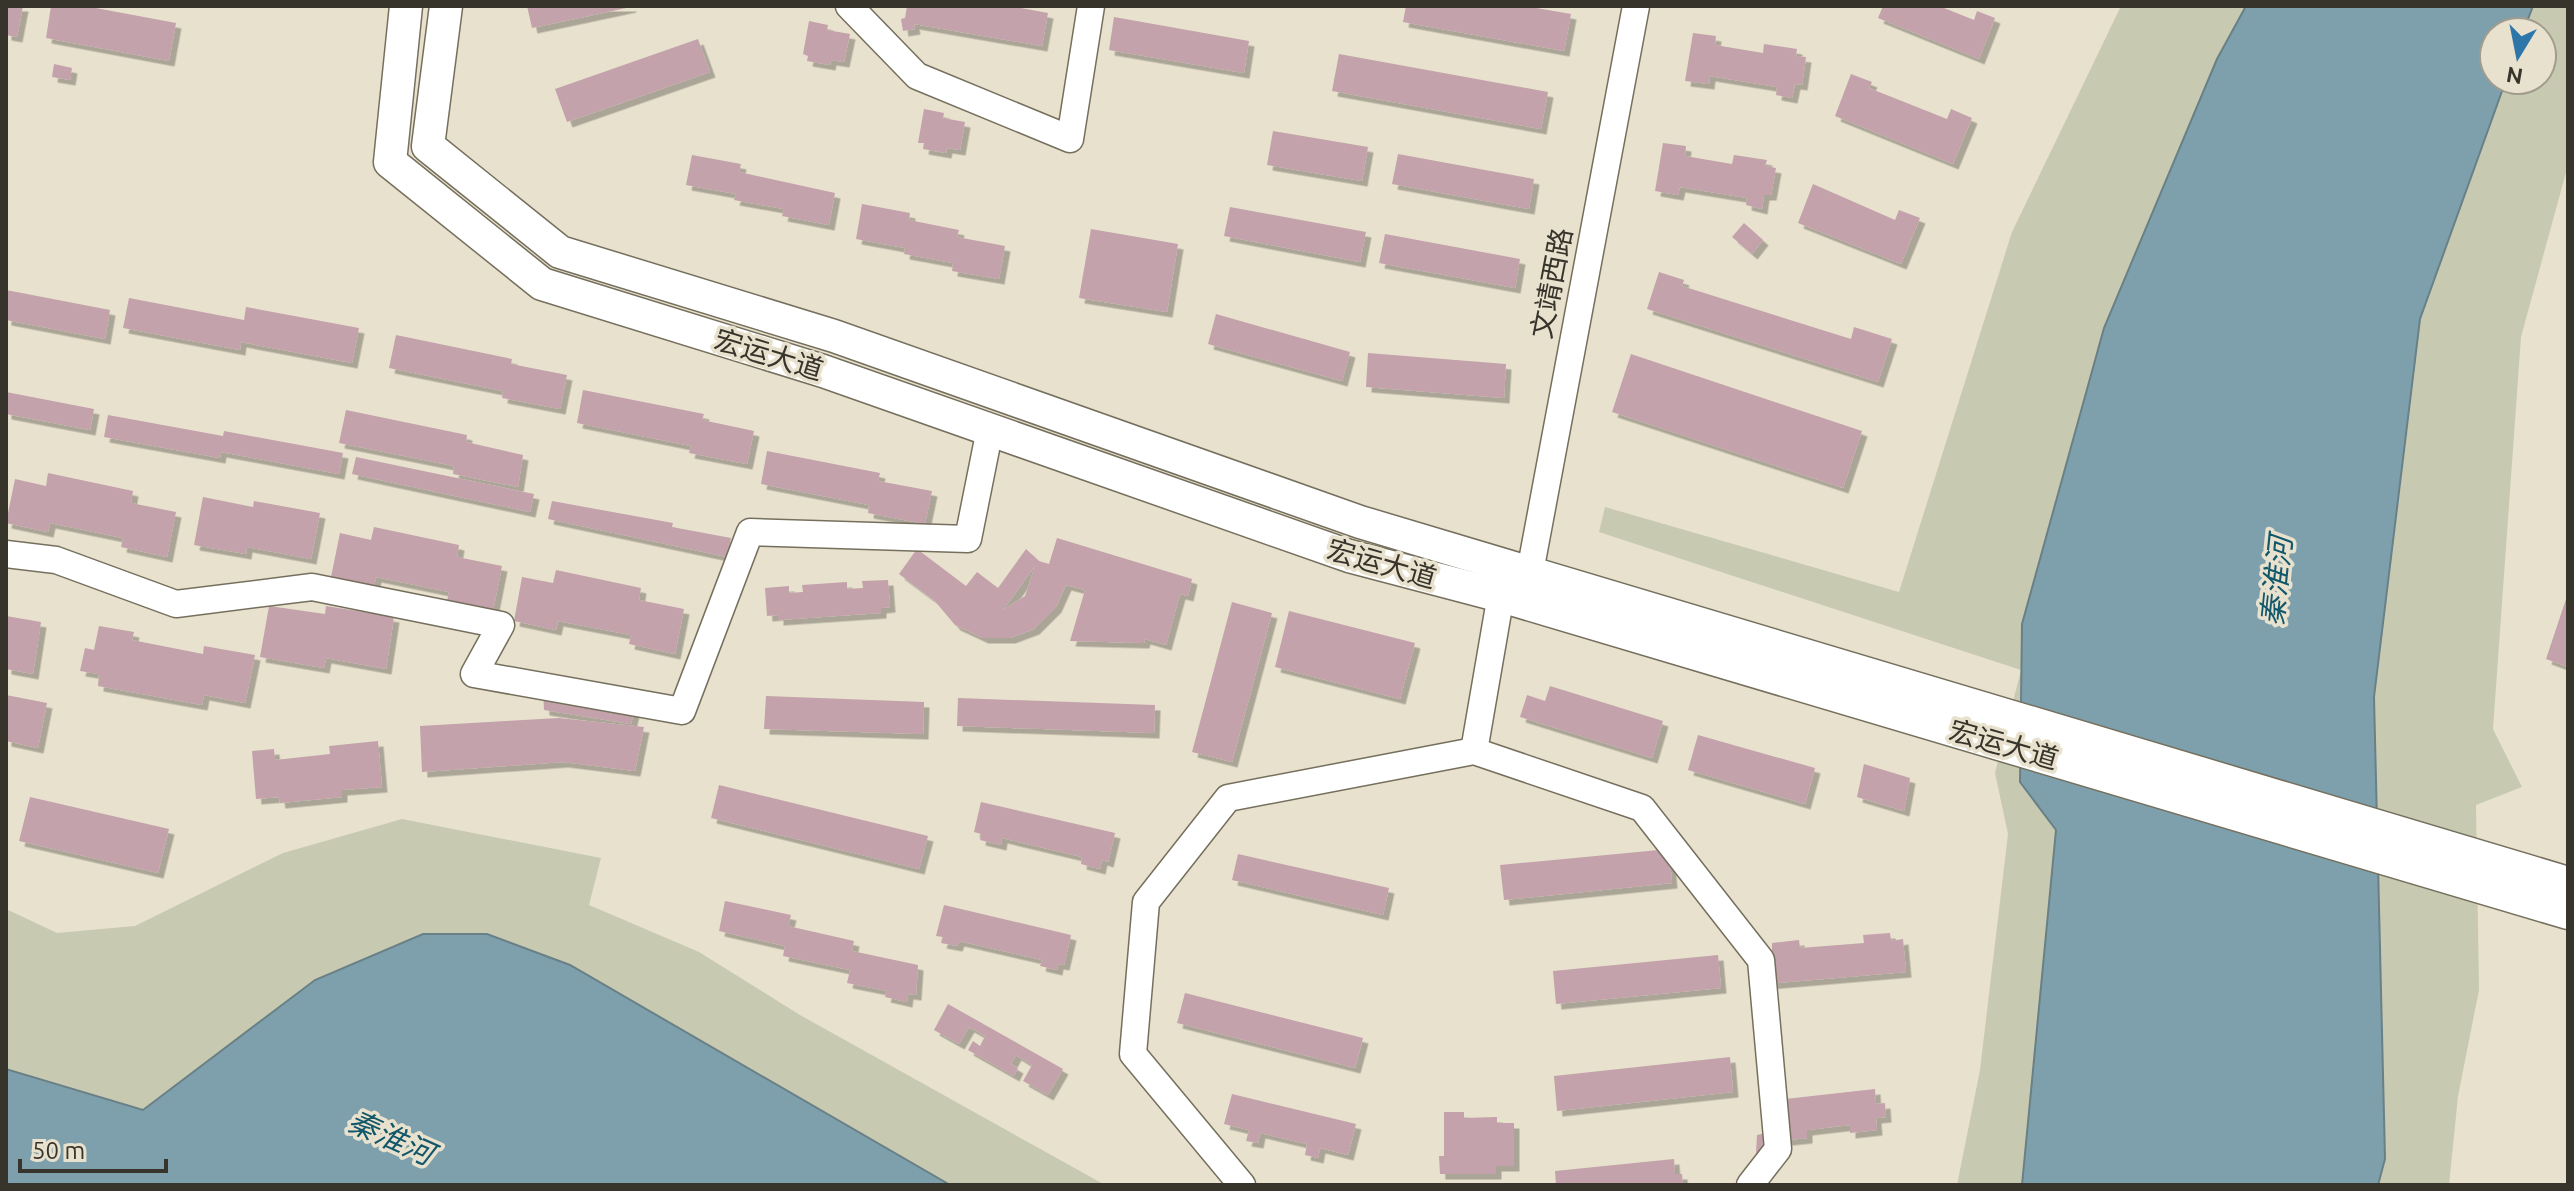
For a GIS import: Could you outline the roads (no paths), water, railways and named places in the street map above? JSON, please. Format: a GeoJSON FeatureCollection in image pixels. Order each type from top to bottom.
{"type":"FeatureCollection","features":[{"type":"Feature","properties":{"kind":"main road","name":"宏运大道"},"geometry":{"type":"LineString","coordinates":[[406,6],[390,162],[542,284],[823,371],[1349,556],[1512,578]]}},
{"type":"Feature","properties":{"kind":"main road","name":"宏运大道"},"geometry":{"type":"LineString","coordinates":[[446,6],[428,146],[560,252],[834,336],[1512,578],[2463,866],[2568,883]]}},
{"type":"Feature","properties":{"kind":"main road","name":"宏运大道"},"geometry":{"type":"LineString","coordinates":[[2463,866],[2568,913]]}},
{"type":"Feature","properties":{"kind":"street"},"geometry":{"type":"LineString","coordinates":[[849,6],[917,76],[1070,139],[1091,6]]}},
{"type":"Feature","properties":{"kind":"street","name":"文靖西路"},"geometry":{"type":"LineString","coordinates":[[1474,751],[1636,6]]}},
{"type":"Feature","properties":{"kind":"street"},"geometry":{"type":"LineString","coordinates":[[6,554],[56,560],[176,604],[312,587],[501,625],[474,674],[682,711],[750,532],[968,539],[990,429]]}},
{"type":"Feature","properties":{"kind":"street"},"geometry":{"type":"LineString","coordinates":[[1242,1185],[1133,1054],[1146,902],[1228,798],[1474,751],[1642,808],[1761,960],[1778,1149],[1750,1185]]}},
{"type":"Feature","properties":{"kind":"water","name":"秦淮河"},"geometry":{"type":"Polygon","coordinates":[[[2246,6],[2533,6],[2529,16],[2478,16],[2478,96],[2500,96],[2420,319],[2374,697],[2385,1159],[2378,1185],[2022,1185],[2056,830],[2020,782],[2022,624],[2104,328],[2217,59],[2246,6]]]}},
{"type":"Feature","properties":{"kind":"water","name":"秦淮河"},"geometry":{"type":"Polygon","coordinates":[[[423,934],[487,934],[570,965],[950,1185],[6,1185],[6,1069],[143,1110],[315,980],[423,934]]]}}]}
